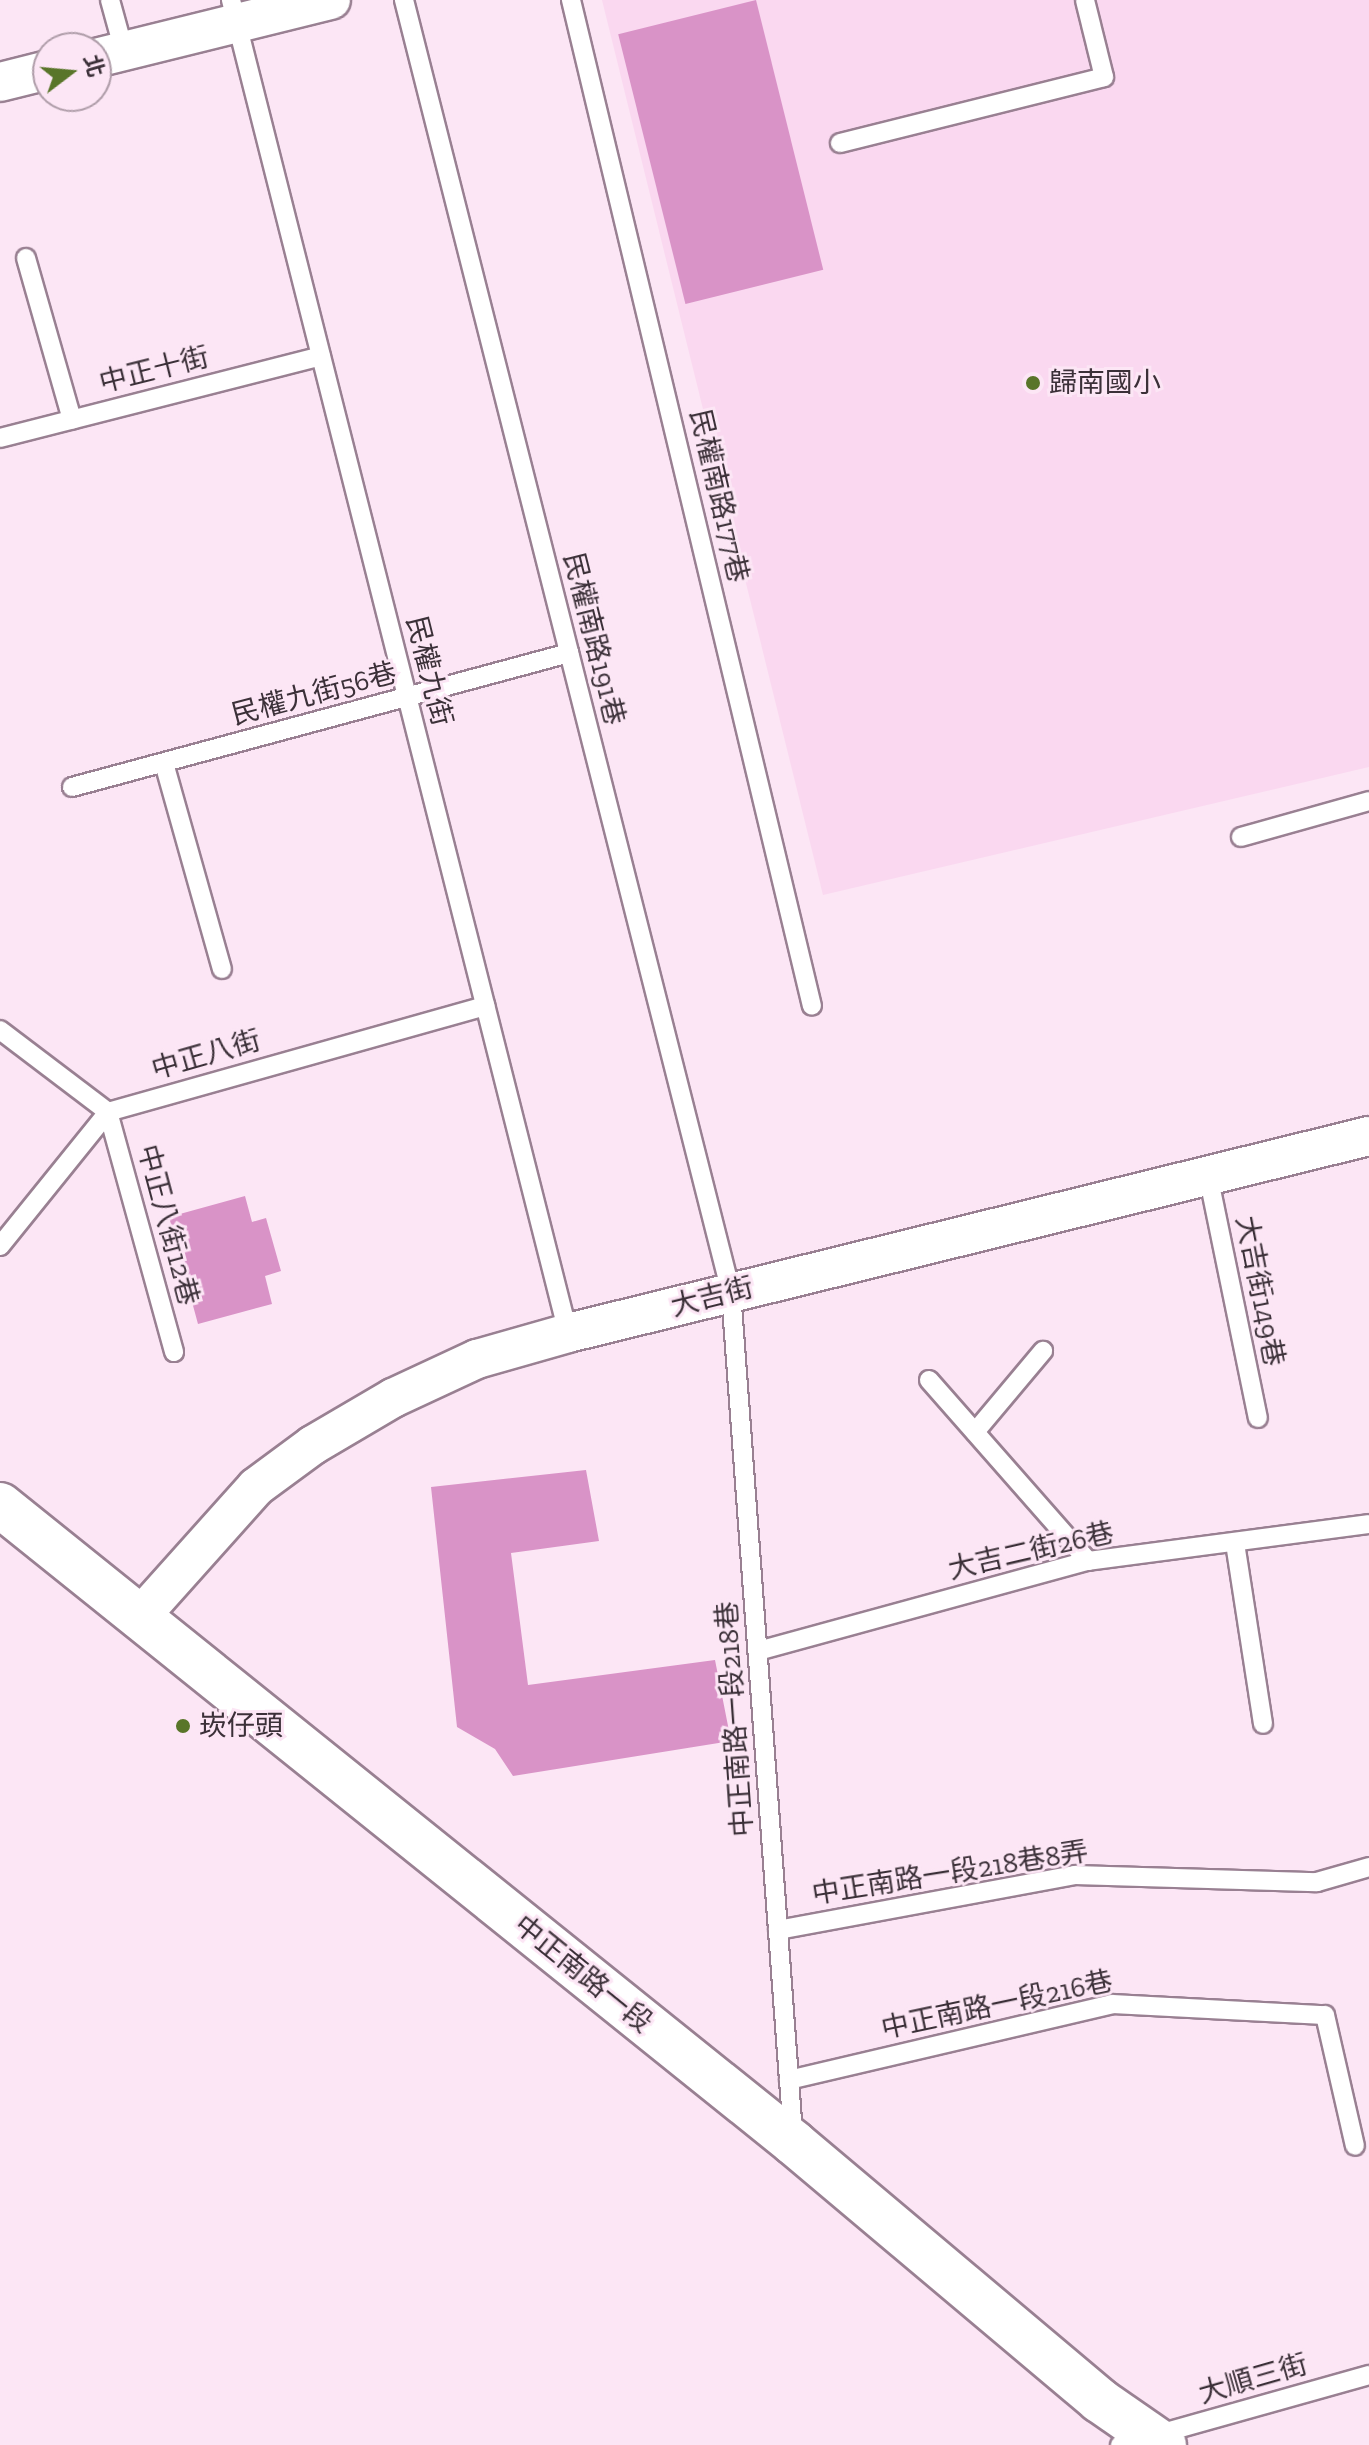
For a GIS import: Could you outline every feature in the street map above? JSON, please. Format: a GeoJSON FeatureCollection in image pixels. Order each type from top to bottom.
{"type":"FeatureCollection","features":[{"type":"Feature","properties":{"kind":"street"},"geometry":{"type":"LineString","coordinates":[[112,54],[234,12],[331,0]]}},
{"type":"Feature","properties":{"kind":"street"},"geometry":{"type":"LineString","coordinates":[[0,82],[32,74]]}},
{"type":"Feature","properties":{"kind":"street","name":"大吉街"},"geometry":{"type":"LineString","coordinates":[[138,1619],[256,1487],[313,1445],[393,1398],[477,1359],[731,1292],[1369,1136]]}},
{"type":"Feature","properties":{"kind":"street","name":"中正南路一段"},"geometry":{"type":"LineString","coordinates":[[0,1505],[138,1619],[794,2143],[1145,2442]]}},
{"type":"Feature","properties":{"kind":"lane"},"geometry":{"type":"LineString","coordinates":[[110,0],[110,32]]}},
{"type":"Feature","properties":{"kind":"lane","name":"民權南路191巷"},"geometry":{"type":"LineString","coordinates":[[404,0],[731,1292]]}},
{"type":"Feature","properties":{"kind":"lane","name":"民權南路177巷"},"geometry":{"type":"LineString","coordinates":[[571,0],[812,1006]]}},
{"type":"Feature","properties":{"kind":"lane"},"geometry":{"type":"LineString","coordinates":[[840,143],[1104,77],[1085,0]]}},
{"type":"Feature","properties":{"kind":"lane","name":"民權九街"},"geometry":{"type":"LineString","coordinates":[[234,12],[568,1333]]}},
{"type":"Feature","properties":{"kind":"lane"},"geometry":{"type":"LineString","coordinates":[[26,258],[72,420]]}},
{"type":"Feature","properties":{"kind":"lane","name":"中正十街"},"geometry":{"type":"LineString","coordinates":[[0,438],[321,356]]}},
{"type":"Feature","properties":{"kind":"lane","name":"民權九街56巷"},"geometry":{"type":"LineString","coordinates":[[72,787],[408,699],[569,653]]}},
{"type":"Feature","properties":{"kind":"lane"},"geometry":{"type":"LineString","coordinates":[[164,763],[222,969]]}},
{"type":"Feature","properties":{"kind":"lane"},"geometry":{"type":"LineString","coordinates":[[1241,837],[1369,801]]}},
{"type":"Feature","properties":{"kind":"lane","name":"中正八街"},"geometry":{"type":"LineString","coordinates":[[108,1112],[485,1006]]}},
{"type":"Feature","properties":{"kind":"lane"},"geometry":{"type":"LineString","coordinates":[[0,1030],[108,1112],[0,1246]]}},
{"type":"Feature","properties":{"kind":"lane","name":"中正八街12巷"},"geometry":{"type":"LineString","coordinates":[[108,1112],[174,1352]]}},
{"type":"Feature","properties":{"kind":"lane","name":"大吉街149巷"},"geometry":{"type":"LineString","coordinates":[[1208,1175],[1258,1418]]}},
{"type":"Feature","properties":{"kind":"lane","name":"中正南路一段218巷"},"geometry":{"type":"LineString","coordinates":[[731,1292],[794,2143]]}},
{"type":"Feature","properties":{"kind":"lane"},"geometry":{"type":"LineString","coordinates":[[975,1432],[1043,1351]]}},
{"type":"Feature","properties":{"kind":"lane"},"geometry":{"type":"LineString","coordinates":[[929,1380],[1088,1561]]}},
{"type":"Feature","properties":{"kind":"lane","name":"大吉二街26巷"},"geometry":{"type":"LineString","coordinates":[[758,1651],[1088,1561],[1369,1524]]}},
{"type":"Feature","properties":{"kind":"lane"},"geometry":{"type":"LineString","coordinates":[[1235,1543],[1263,1724]]}},
{"type":"Feature","properties":{"kind":"lane","name":"中正南路一段218巷8弄"},"geometry":{"type":"LineString","coordinates":[[778,1930],[1075,1875],[1317,1882],[1369,1867]]}},
{"type":"Feature","properties":{"kind":"lane","name":"中正南路一段216巷"},"geometry":{"type":"LineString","coordinates":[[789,2080],[1112,2004],[1325,2015],[1355,2146]]}},
{"type":"Feature","properties":{"kind":"lane","name":"大順三街"},"geometry":{"type":"LineString","coordinates":[[1145,2442],[1369,2375]]}},
{"type":"Feature","properties":{"kind":"shaded area","name":"歸南國小"},"geometry":{"type":"Polygon","coordinates":[[[602,0],[1369,0],[1369,767],[823,895],[602,0]]]}},
{"type":"Feature","properties":{"kind":"building"},"geometry":{"type":"Polygon","coordinates":[[[756,0],[823,270],[685,304],[618,34],[756,0]]]}},
{"type":"Feature","properties":{"kind":"building"},"geometry":{"type":"Polygon","coordinates":[[[245,1196],[252,1222],[266,1218],[281,1271],[265,1276],[272,1304],[198,1324],[169,1217],[245,1196]]]}},
{"type":"Feature","properties":{"kind":"building"},"geometry":{"type":"Polygon","coordinates":[[[586,1470],[599,1541],[511,1553],[528,1685],[715,1660],[731,1741],[513,1776],[495,1749],[457,1727],[431,1487],[586,1470]]]}},
{"type":"Feature","properties":{"kind":"place","name":"歸南國小"},"geometry":{"type":"Point","coordinates":[1033,383]}},
{"type":"Feature","properties":{"kind":"place","name":"崁仔頭"},"geometry":{"type":"Point","coordinates":[183,1726]}}]}
